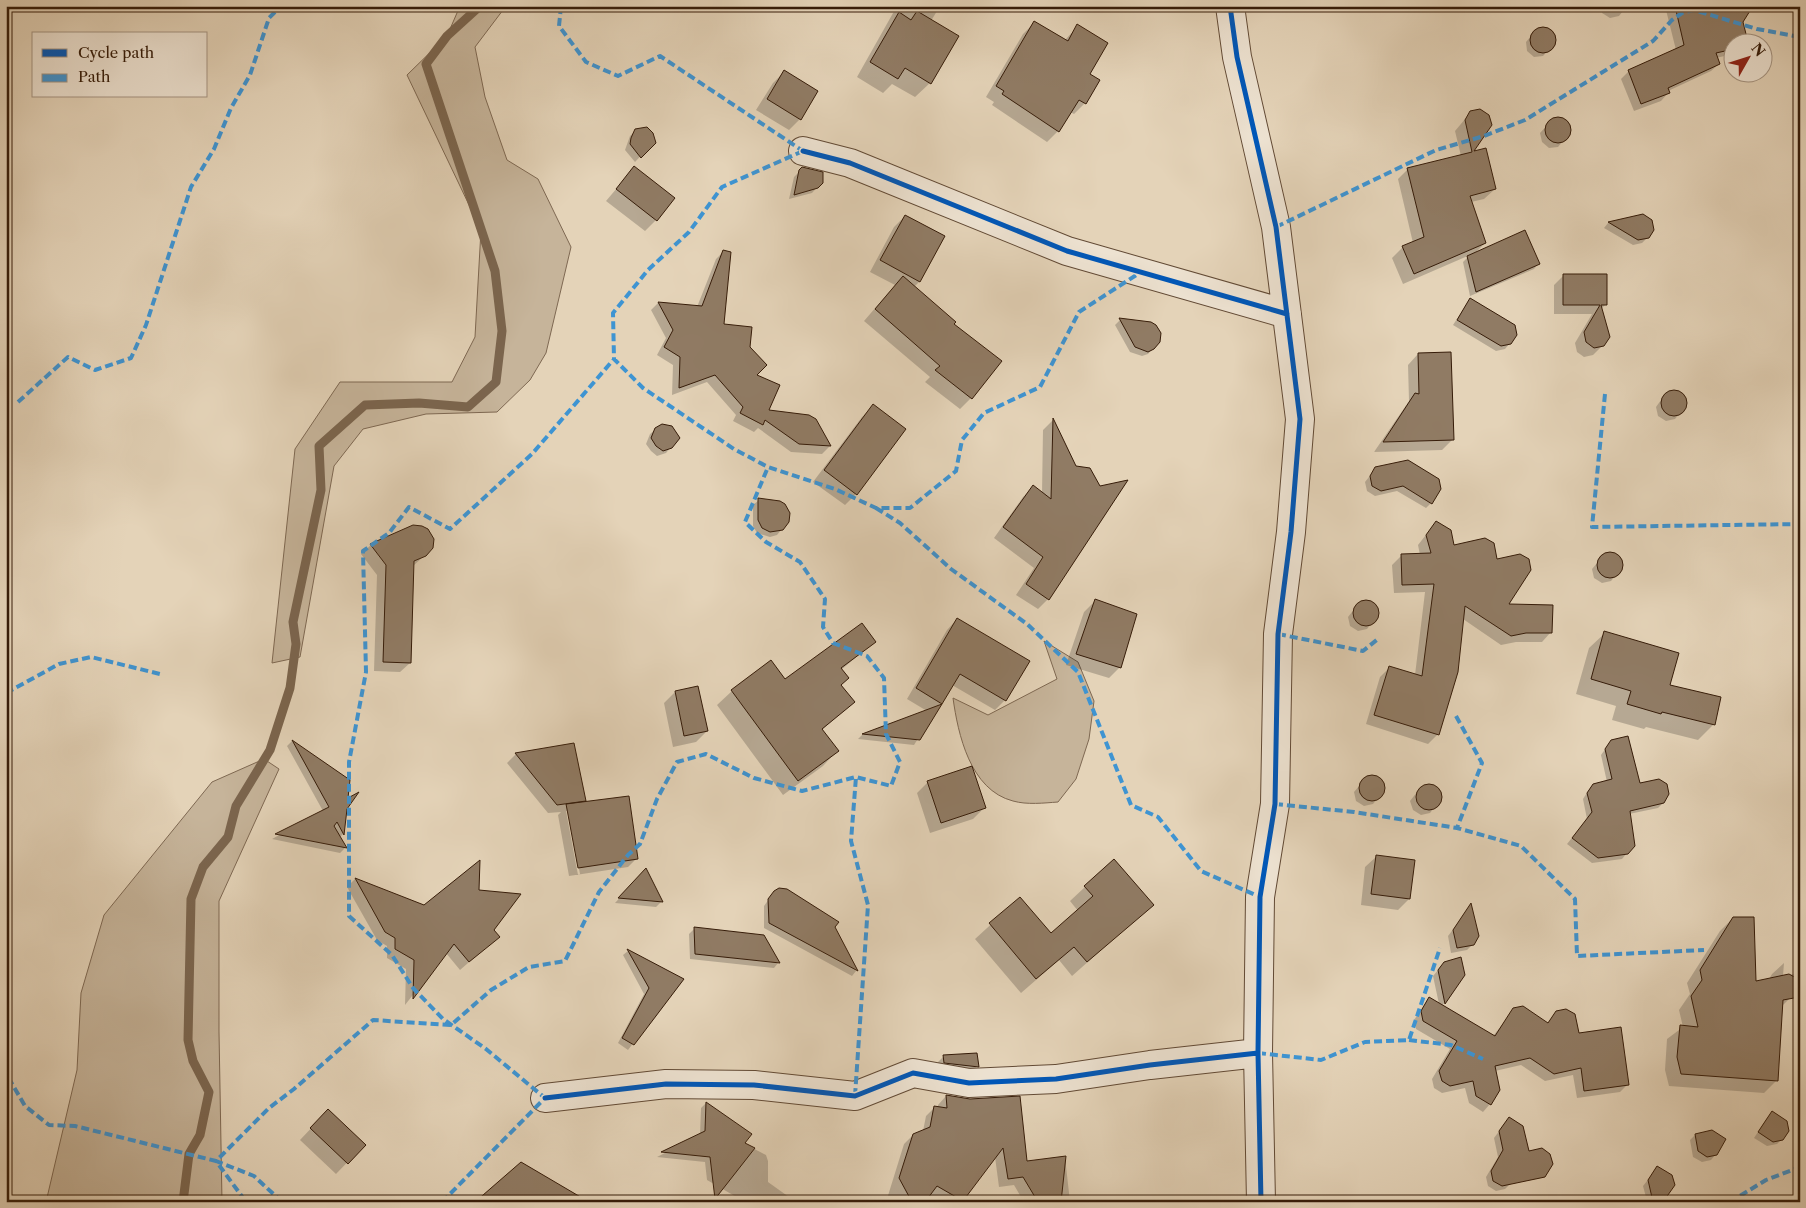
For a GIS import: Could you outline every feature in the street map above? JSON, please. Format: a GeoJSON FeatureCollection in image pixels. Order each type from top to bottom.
{"type":"FeatureCollection","features":[{"type":"Feature","properties":{"kind":"street"},"geometry":{"type":"LineString","coordinates":[[1230,6],[1237,57],[1276,227],[1300,419],[1291,532],[1278,634],[1275,804],[1260,897],[1258,1053],[1261,1202]]}},
{"type":"Feature","properties":{"kind":"street"},"geometry":{"type":"LineString","coordinates":[[804,151],[850,163],[1067,252],[1288,314]]}},
{"type":"Feature","properties":{"kind":"street"},"geometry":{"type":"LineString","coordinates":[[545,1098],[666,1084],[754,1085],[855,1096],[913,1072],[969,1083],[1056,1078],[1258,1053]]}},
{"type":"Feature","properties":{"kind":"shaded area"},"geometry":{"type":"Polygon","coordinates":[[[460,6],[506,6],[475,47],[485,97],[507,160],[538,179],[571,247],[546,353],[530,380],[497,412],[426,414],[363,429],[334,466],[300,657],[272,663],[295,449],[340,382],[452,382],[475,337],[481,230],[407,75],[447,36],[460,6]]]}},
{"type":"Feature","properties":{"kind":"shaded area"},"geometry":{"type":"Polygon","coordinates":[[[1044,641],[1078,662],[1094,701],[1089,739],[1076,779],[1058,802],[1024,803],[998,795],[976,773],[958,728],[953,698],[988,715],[1057,679],[1044,641]]]}},
{"type":"Feature","properties":{"kind":"shaded area"},"geometry":{"type":"Polygon","coordinates":[[[264,759],[279,769],[219,901],[222,1202],[46,1202],[77,1070],[81,993],[104,915],[212,782],[264,759]]]}},
{"type":"Feature","properties":{"kind":"building"},"geometry":{"type":"Polygon","coordinates":[[[1675,6],[1753,6],[1743,22],[1746,32],[1724,32],[1724,51],[1716,53],[1720,64],[1668,88],[1670,93],[1641,104],[1628,70],[1684,45],[1675,6]]]}},
{"type":"Feature","properties":{"kind":"building"},"geometry":{"type":"Polygon","coordinates":[[[917,11],[959,36],[931,84],[905,68],[898,79],[870,62],[899,12],[911,20],[917,11]]]}},
{"type":"Feature","properties":{"kind":"building"},"geometry":{"type":"Polygon","coordinates":[[[1034,21],[1068,41],[1077,24],[1108,43],[1090,74],[1100,80],[1086,104],[1079,100],[1059,132],[1002,94],[1004,91],[996,86],[1034,21]]]}},
{"type":"Feature","properties":{"kind":"building"},"geometry":{"type":"Polygon","coordinates":[[[1543,27],[1552,31],[1556,40],[1552,49],[1543,53],[1534,49],[1530,40],[1534,31],[1543,27]]]}},
{"type":"Feature","properties":{"kind":"building"},"geometry":{"type":"Polygon","coordinates":[[[784,70],[818,91],[801,120],[767,99],[784,70]]]}},
{"type":"Feature","properties":{"kind":"building"},"geometry":{"type":"Polygon","coordinates":[[[1480,109],[1489,115],[1492,125],[1474,151],[1486,148],[1496,189],[1470,196],[1486,243],[1414,274],[1402,246],[1424,237],[1407,168],[1472,152],[1465,120],[1470,111],[1480,109]]]}},
{"type":"Feature","properties":{"kind":"building"},"geometry":{"type":"Polygon","coordinates":[[[1558,117],[1567,121],[1571,130],[1567,139],[1558,143],[1549,139],[1545,130],[1549,121],[1558,117]]]}},
{"type":"Feature","properties":{"kind":"building"},"geometry":{"type":"Polygon","coordinates":[[[647,127],[653,133],[656,143],[641,158],[630,144],[631,138],[635,129],[647,127]]]}},
{"type":"Feature","properties":{"kind":"building"},"geometry":{"type":"Polygon","coordinates":[[[634,166],[675,198],[657,221],[616,189],[634,166]]]}},
{"type":"Feature","properties":{"kind":"building"},"geometry":{"type":"Polygon","coordinates":[[[802,167],[823,172],[823,183],[818,188],[794,195],[799,170],[802,167]]]}},
{"type":"Feature","properties":{"kind":"building"},"geometry":{"type":"Polygon","coordinates":[[[1643,214],[1652,220],[1654,230],[1649,238],[1638,240],[1608,222],[1643,214]]]}},
{"type":"Feature","properties":{"kind":"building"},"geometry":{"type":"Polygon","coordinates":[[[905,215],[945,236],[920,282],[880,260],[905,215]]]}},
{"type":"Feature","properties":{"kind":"building"},"geometry":{"type":"Polygon","coordinates":[[[1525,230],[1540,264],[1476,292],[1467,256],[1525,230]]]}},
{"type":"Feature","properties":{"kind":"building"},"geometry":{"type":"Polygon","coordinates":[[[723,250],[731,252],[724,324],[752,327],[750,347],[767,365],[757,375],[780,385],[769,410],[809,415],[816,419],[831,446],[799,444],[765,420],[763,425],[740,413],[743,407],[715,375],[679,388],[680,357],[664,347],[673,330],[658,302],[702,306],[723,250]]]}},
{"type":"Feature","properties":{"kind":"building"},"geometry":{"type":"Polygon","coordinates":[[[1563,274],[1607,274],[1607,305],[1601,305],[1610,337],[1604,346],[1594,348],[1586,342],[1584,332],[1600,305],[1563,305],[1563,274]]]}},
{"type":"Feature","properties":{"kind":"building"},"geometry":{"type":"Polygon","coordinates":[[[903,276],[956,322],[954,324],[1002,361],[972,399],[935,370],[940,366],[875,309],[903,276]]]}},
{"type":"Feature","properties":{"kind":"building"},"geometry":{"type":"Polygon","coordinates":[[[1470,298],[1515,325],[1517,335],[1511,344],[1501,346],[1457,320],[1470,298]]]}},
{"type":"Feature","properties":{"kind":"building"},"geometry":{"type":"Polygon","coordinates":[[[1119,318],[1151,322],[1156,325],[1161,333],[1160,342],[1154,349],[1148,352],[1135,347],[1119,318]]]}},
{"type":"Feature","properties":{"kind":"building"},"geometry":{"type":"Polygon","coordinates":[[[1451,352],[1454,440],[1383,442],[1415,393],[1419,394],[1418,353],[1451,352]]]}},
{"type":"Feature","properties":{"kind":"building"},"geometry":{"type":"Polygon","coordinates":[[[1674,390],[1683,394],[1687,403],[1683,412],[1674,416],[1665,412],[1661,403],[1665,394],[1674,390]]]}},
{"type":"Feature","properties":{"kind":"building"},"geometry":{"type":"Polygon","coordinates":[[[873,404],[906,429],[857,495],[824,470],[873,404]]]}},
{"type":"Feature","properties":{"kind":"building"},"geometry":{"type":"Polygon","coordinates":[[[1053,418],[1076,466],[1090,468],[1100,486],[1128,480],[1049,600],[1026,584],[1043,557],[1003,527],[1033,485],[1051,499],[1053,418]]]}},
{"type":"Feature","properties":{"kind":"building"},"geometry":{"type":"Polygon","coordinates":[[[662,424],[672,426],[680,438],[672,448],[663,451],[656,446],[651,438],[655,428],[662,424]]]}},
{"type":"Feature","properties":{"kind":"building"},"geometry":{"type":"Polygon","coordinates":[[[1408,460],[1439,479],[1441,489],[1432,504],[1403,486],[1381,491],[1372,486],[1370,476],[1375,467],[1408,460]]]}},
{"type":"Feature","properties":{"kind":"building"},"geometry":{"type":"Polygon","coordinates":[[[758,498],[780,501],[785,504],[790,513],[789,522],[783,530],[770,532],[762,528],[758,520],[758,498]]]}},
{"type":"Feature","properties":{"kind":"building"},"geometry":{"type":"Polygon","coordinates":[[[1436,521],[1451,530],[1454,545],[1485,538],[1494,543],[1497,559],[1520,554],[1529,559],[1531,570],[1509,604],[1553,605],[1552,633],[1526,633],[1511,636],[1465,606],[1458,672],[1439,735],[1374,715],[1389,666],[1422,676],[1434,584],[1402,585],[1401,554],[1431,553],[1426,535],[1436,521]]]}},
{"type":"Feature","properties":{"kind":"building"},"geometry":{"type":"Polygon","coordinates":[[[413,525],[428,529],[434,539],[433,548],[426,556],[414,561],[411,663],[383,662],[386,565],[370,544],[413,525]]]}},
{"type":"Feature","properties":{"kind":"building"},"geometry":{"type":"Polygon","coordinates":[[[1610,552],[1619,556],[1623,565],[1619,574],[1610,578],[1601,574],[1597,565],[1601,556],[1610,552]]]}},
{"type":"Feature","properties":{"kind":"building"},"geometry":{"type":"Polygon","coordinates":[[[1095,599],[1137,614],[1121,668],[1076,654],[1095,599]]]}},
{"type":"Feature","properties":{"kind":"building"},"geometry":{"type":"Polygon","coordinates":[[[1366,600],[1375,604],[1379,613],[1375,622],[1366,626],[1357,622],[1353,613],[1357,604],[1366,600]]]}},
{"type":"Feature","properties":{"kind":"building"},"geometry":{"type":"Polygon","coordinates":[[[957,618],[1030,661],[1006,701],[960,674],[942,704],[916,688],[957,618]]]}},
{"type":"Feature","properties":{"kind":"building"},"geometry":{"type":"Polygon","coordinates":[[[862,623],[876,642],[841,668],[849,678],[841,685],[855,702],[822,729],[839,751],[798,781],[731,690],[771,660],[785,679],[862,623]]]}},
{"type":"Feature","properties":{"kind":"building"},"geometry":{"type":"Polygon","coordinates":[[[1604,631],[1679,653],[1670,685],[1721,697],[1715,725],[1662,712],[1661,714],[1627,704],[1631,691],[1591,679],[1604,631]]]}},
{"type":"Feature","properties":{"kind":"building"},"geometry":{"type":"Polygon","coordinates":[[[698,686],[708,731],[684,736],[675,691],[698,686]]]}},
{"type":"Feature","properties":{"kind":"building"},"geometry":{"type":"Polygon","coordinates":[[[942,704],[920,740],[862,734],[942,704]]]}},
{"type":"Feature","properties":{"kind":"building"},"geometry":{"type":"Polygon","coordinates":[[[1628,736],[1640,783],[1659,779],[1667,784],[1669,794],[1664,803],[1630,811],[1635,846],[1628,854],[1598,858],[1572,838],[1592,812],[1587,793],[1593,784],[1612,779],[1605,749],[1611,740],[1628,736]]]}},
{"type":"Feature","properties":{"kind":"building"},"geometry":{"type":"Polygon","coordinates":[[[292,740],[350,780],[348,798],[359,792],[347,809],[344,835],[337,822],[334,826],[347,848],[275,834],[329,807],[292,740]]]}},
{"type":"Feature","properties":{"kind":"building"},"geometry":{"type":"Polygon","coordinates":[[[574,743],[586,801],[557,805],[515,753],[574,743]]]}},
{"type":"Feature","properties":{"kind":"building"},"geometry":{"type":"Polygon","coordinates":[[[972,766],[986,808],[941,823],[927,781],[972,766]]]}},
{"type":"Feature","properties":{"kind":"building"},"geometry":{"type":"Polygon","coordinates":[[[1372,775],[1381,779],[1385,788],[1381,797],[1372,801],[1363,797],[1359,788],[1363,779],[1372,775]]]}},
{"type":"Feature","properties":{"kind":"building"},"geometry":{"type":"Polygon","coordinates":[[[1429,784],[1438,788],[1442,797],[1438,806],[1429,810],[1420,806],[1416,797],[1420,788],[1429,784]]]}},
{"type":"Feature","properties":{"kind":"building"},"geometry":{"type":"Polygon","coordinates":[[[629,796],[638,859],[578,868],[566,804],[629,796]]]}},
{"type":"Feature","properties":{"kind":"building"},"geometry":{"type":"Polygon","coordinates":[[[1376,855],[1415,860],[1410,899],[1371,894],[1376,855]]]}},
{"type":"Feature","properties":{"kind":"building"},"geometry":{"type":"Polygon","coordinates":[[[1114,859],[1154,905],[1087,962],[1074,947],[1036,979],[989,923],[1020,897],[1051,933],[1093,896],[1084,886],[1114,859]]]}},
{"type":"Feature","properties":{"kind":"building"},"geometry":{"type":"Polygon","coordinates":[[[480,860],[479,890],[521,894],[494,930],[500,937],[469,962],[454,944],[413,999],[414,960],[395,949],[395,938],[385,932],[355,878],[424,905],[480,860]]]}},
{"type":"Feature","properties":{"kind":"building"},"geometry":{"type":"Polygon","coordinates":[[[646,868],[663,902],[618,898],[646,868]]]}},
{"type":"Feature","properties":{"kind":"building"},"geometry":{"type":"Polygon","coordinates":[[[779,888],[787,889],[839,922],[835,927],[858,971],[769,923],[768,899],[779,888]]]}},
{"type":"Feature","properties":{"kind":"building"},"geometry":{"type":"Polygon","coordinates":[[[1471,903],[1479,936],[1474,945],[1457,948],[1453,930],[1471,903]]]}},
{"type":"Feature","properties":{"kind":"building"},"geometry":{"type":"Polygon","coordinates":[[[1733,917],[1754,917],[1756,981],[1789,974],[1798,979],[1800,990],[1794,998],[1783,1000],[1778,1081],[1681,1074],[1677,1057],[1680,1025],[1698,1027],[1691,996],[1702,980],[1700,970],[1733,917]]]}},
{"type":"Feature","properties":{"kind":"building"},"geometry":{"type":"Polygon","coordinates":[[[694,927],[764,935],[780,963],[695,954],[694,927]]]}},
{"type":"Feature","properties":{"kind":"building"},"geometry":{"type":"Polygon","coordinates":[[[627,949],[684,979],[634,1045],[622,1038],[649,988],[627,949]]]}},
{"type":"Feature","properties":{"kind":"building"},"geometry":{"type":"Polygon","coordinates":[[[1461,957],[1465,975],[1445,1004],[1438,970],[1444,962],[1461,957]]]}},
{"type":"Feature","properties":{"kind":"building"},"geometry":{"type":"Polygon","coordinates":[[[1429,997],[1495,1036],[1513,1008],[1523,1006],[1548,1023],[1556,1011],[1566,1009],[1575,1014],[1579,1033],[1621,1027],[1629,1085],[1584,1091],[1581,1068],[1554,1074],[1530,1058],[1495,1066],[1500,1090],[1491,1105],[1476,1096],[1473,1081],[1450,1086],[1442,1081],[1439,1071],[1457,1041],[1423,1021],[1421,1011],[1429,997]]]}},
{"type":"Feature","properties":{"kind":"building"},"geometry":{"type":"Polygon","coordinates":[[[977,1053],[979,1067],[944,1063],[943,1055],[977,1053]]]}},
{"type":"Feature","properties":{"kind":"building"},"geometry":{"type":"Polygon","coordinates":[[[946,1095],[970,1099],[1020,1096],[1027,1161],[1066,1156],[1061,1202],[1038,1202],[1023,1177],[1008,1179],[1003,1148],[963,1201],[937,1186],[925,1202],[912,1202],[899,1178],[913,1134],[930,1127],[934,1106],[947,1108],[946,1095]]]}},
{"type":"Feature","properties":{"kind":"building"},"geometry":{"type":"Polygon","coordinates":[[[706,1102],[752,1134],[745,1143],[755,1148],[715,1199],[710,1157],[661,1152],[705,1131],[706,1102]]]}},
{"type":"Feature","properties":{"kind":"building"},"geometry":{"type":"Polygon","coordinates":[[[328,1109],[366,1145],[348,1164],[310,1128],[328,1109]]]}},
{"type":"Feature","properties":{"kind":"building"},"geometry":{"type":"Polygon","coordinates":[[[1772,1111],[1787,1121],[1789,1131],[1783,1140],[1773,1142],[1758,1132],[1772,1111]]]}},
{"type":"Feature","properties":{"kind":"building"},"geometry":{"type":"Polygon","coordinates":[[[1509,1117],[1523,1126],[1529,1151],[1542,1148],[1550,1154],[1553,1164],[1545,1177],[1502,1186],[1493,1181],[1491,1171],[1503,1150],[1499,1131],[1509,1117]]]}},
{"type":"Feature","properties":{"kind":"building"},"geometry":{"type":"Polygon","coordinates":[[[1712,1130],[1726,1139],[1717,1155],[1707,1157],[1698,1151],[1695,1134],[1712,1130]]]}},
{"type":"Feature","properties":{"kind":"building"},"geometry":{"type":"Polygon","coordinates":[[[521,1162],[589,1202],[475,1202],[521,1162]]]}},
{"type":"Feature","properties":{"kind":"building"},"geometry":{"type":"Polygon","coordinates":[[[1657,1166],[1672,1175],[1675,1185],[1663,1202],[1653,1202],[1648,1180],[1657,1166]]]}},
{"type":"Feature","properties":{"kind":"waterway"},"geometry":{"type":"LineString","coordinates":[[183,1202],[189,1154],[200,1135],[209,1092],[193,1061],[188,1040],[191,899],[203,867],[228,837],[236,806],[270,750],[290,688],[296,644],[293,622],[321,490],[319,446],[365,405],[419,403],[468,407],[496,382],[502,331],[495,271],[426,64],[447,36],[480,6]]}},
{"type":"Feature","properties":{"kind":"marked path"},"geometry":{"type":"LineString","coordinates":[[18,402],[68,357],[95,370],[131,358],[146,325],[191,187],[214,149],[231,108],[250,75],[269,18],[281,6]]}},
{"type":"Feature","properties":{"kind":"marked path"},"geometry":{"type":"LineString","coordinates":[[561,6],[559,26],[586,62],[618,76],[660,56],[803,151]]}},
{"type":"Feature","properties":{"kind":"marked path"},"geometry":{"type":"LineString","coordinates":[[1276,227],[1436,150],[1484,136],[1525,120],[1653,41],[1672,20],[1682,13],[1694,10],[1757,29],[1800,37]]}},
{"type":"Feature","properties":{"kind":"marked path"},"geometry":{"type":"LineString","coordinates":[[803,151],[722,187],[689,232],[648,270],[613,313],[614,359],[643,388],[734,449],[768,467],[835,489],[876,508],[910,508],[956,471],[962,440],[984,413],[1040,387],[1079,312],[1141,272]]}},
{"type":"Feature","properties":{"kind":"marked path"},"geometry":{"type":"LineString","coordinates":[[442,1202],[545,1098],[486,1049],[443,1019],[413,988],[392,955],[349,916],[349,762],[366,672],[363,551],[389,533],[409,507],[450,529],[532,454],[614,359]]}},
{"type":"Feature","properties":{"kind":"marked path"},"geometry":{"type":"LineString","coordinates":[[1605,394],[1592,527],[1800,524]]}},
{"type":"Feature","properties":{"kind":"marked path"},"geometry":{"type":"LineString","coordinates":[[282,1202],[254,1176],[216,1161],[269,1108],[294,1089],[373,1020],[451,1025],[491,990],[529,967],[565,961],[599,892],[628,855],[640,844],[657,799],[677,762],[706,754],[754,778],[802,791],[856,777],[891,786],[900,762],[886,734],[884,678],[867,656],[833,643],[823,627],[825,599],[800,562],[766,542],[745,522],[768,467]]}},
{"type":"Feature","properties":{"kind":"marked path"},"geometry":{"type":"LineString","coordinates":[[876,508],[900,523],[951,569],[1027,624],[1078,672],[1131,805],[1158,817],[1201,871],[1260,897]]}},
{"type":"Feature","properties":{"kind":"marked path"},"geometry":{"type":"LineString","coordinates":[[1278,634],[1363,651],[1378,639]]}},
{"type":"Feature","properties":{"kind":"marked path"},"geometry":{"type":"LineString","coordinates":[[6,693],[59,664],[91,657],[160,674]]}},
{"type":"Feature","properties":{"kind":"marked path"},"geometry":{"type":"LineString","coordinates":[[1456,716],[1482,763],[1457,828]]}},
{"type":"Feature","properties":{"kind":"marked path"},"geometry":{"type":"LineString","coordinates":[[855,1096],[868,905],[851,841],[856,777]]}},
{"type":"Feature","properties":{"kind":"marked path"},"geometry":{"type":"LineString","coordinates":[[1275,804],[1354,812],[1457,828],[1521,846],[1575,899],[1577,956],[1704,950]]}},
{"type":"Feature","properties":{"kind":"marked path"},"geometry":{"type":"LineString","coordinates":[[1258,1053],[1321,1060],[1365,1042],[1409,1040],[1440,948]]}},
{"type":"Feature","properties":{"kind":"marked path"},"geometry":{"type":"LineString","coordinates":[[1409,1040],[1451,1045],[1483,1059]]}},
{"type":"Feature","properties":{"kind":"marked path"},"geometry":{"type":"LineString","coordinates":[[6,1081],[11,1082],[25,1106],[49,1125],[75,1126],[216,1161],[246,1202]]}},
{"type":"Feature","properties":{"kind":"marked path"},"geometry":{"type":"LineString","coordinates":[[1730,1202],[1766,1180],[1800,1167]]}},
{"type":"Feature","properties":{"kind":"cycle path"},"geometry":{"type":"LineString","coordinates":[[1230,6],[1237,57],[1276,227],[1300,419],[1291,532],[1278,634],[1275,804],[1260,897],[1258,1053],[1261,1202]]}},
{"type":"Feature","properties":{"kind":"cycle path"},"geometry":{"type":"LineString","coordinates":[[803,151],[850,163],[1067,251],[1287,314]]}},
{"type":"Feature","properties":{"kind":"cycle path"},"geometry":{"type":"LineString","coordinates":[[545,1098],[666,1084],[754,1085],[855,1096],[913,1073],[969,1083],[1056,1079],[1150,1065],[1258,1053]]}}]}
